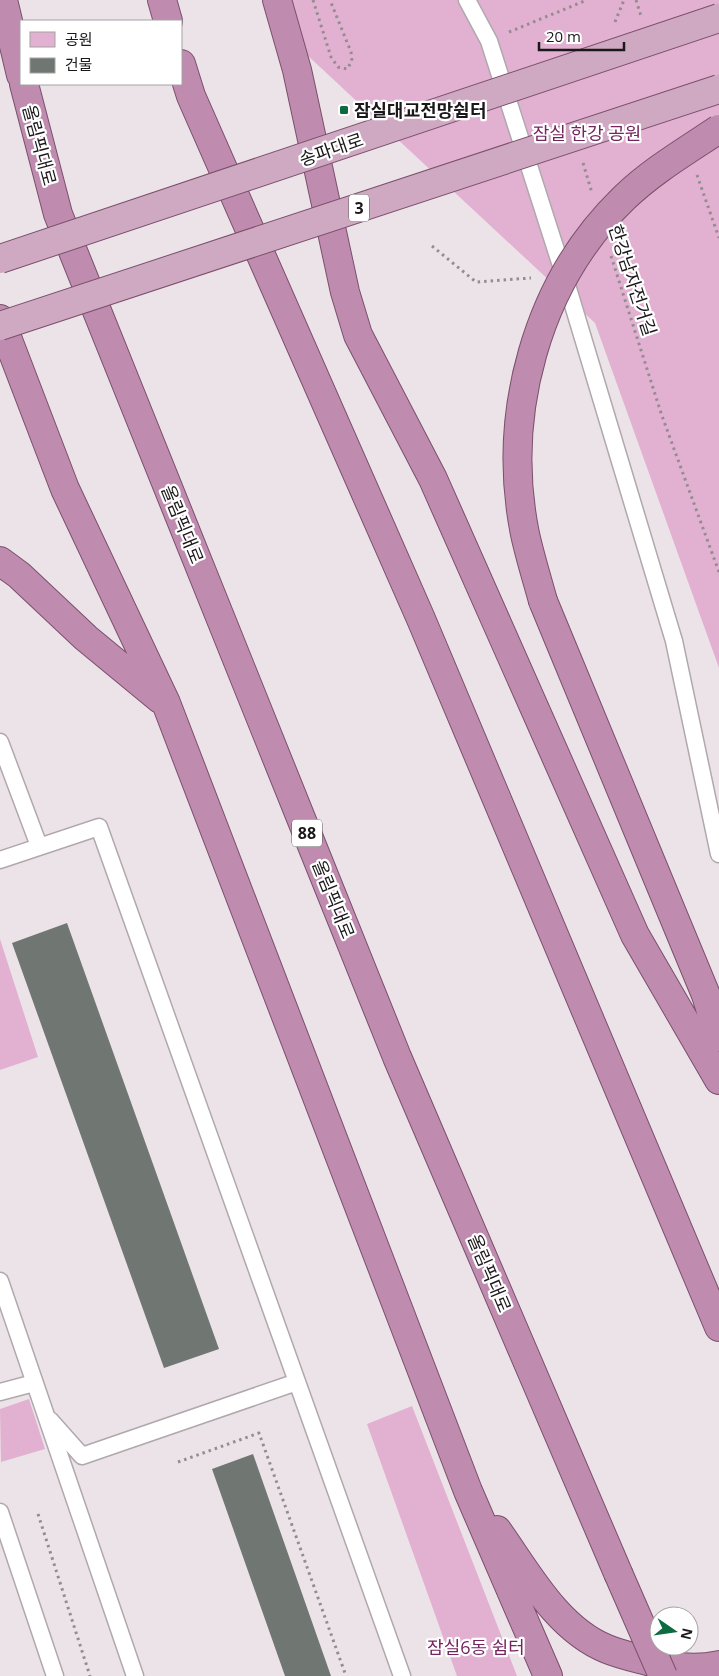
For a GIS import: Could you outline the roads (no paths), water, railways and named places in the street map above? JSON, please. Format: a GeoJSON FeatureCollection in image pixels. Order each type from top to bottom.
{"type":"FeatureCollection","features":[{"type":"Feature","properties":{"kind":"highway"},"geometry":{"type":"LineString","coordinates":[[3,0],[20,71]]}},
{"type":"Feature","properties":{"kind":"highway"},"geometry":{"type":"LineString","coordinates":[[162,0],[168,20]]}},
{"type":"Feature","properties":{"kind":"highway"},"geometry":{"type":"LineString","coordinates":[[277,0],[297,70],[345,292],[358,335],[433,479],[635,935],[719,1080]]}},
{"type":"Feature","properties":{"kind":"highway"},"geometry":{"type":"LineString","coordinates":[[182,67],[191,96],[421,619],[719,1326]]}},
{"type":"Feature","properties":{"kind":"highway","name":"올림픽대로"},"geometry":{"type":"LineString","coordinates":[[24,85],[62,223],[397,1057],[663,1676]]}},
{"type":"Feature","properties":{"kind":"highway"},"geometry":{"type":"LineString","coordinates":[[719,130],[649,176],[623,198],[597,227],[563,278],[542,322],[530,360],[522,399],[519,451],[520,489],[525,534],[543,601],[706,995],[719,1037]]}},
{"type":"Feature","properties":{"kind":"highway"},"geometry":{"type":"LineString","coordinates":[[0,319],[65,489],[166,703],[468,1491],[548,1676]]}},
{"type":"Feature","properties":{"kind":"highway"},"geometry":{"type":"LineString","coordinates":[[0,561],[19,575],[86,638],[166,703]]}},
{"type":"Feature","properties":{"kind":"highway"},"geometry":{"type":"LineString","coordinates":[[468,1491],[552,1606],[580,1634],[607,1649],[664,1666],[706,1668],[719,1665]]}},
{"type":"Feature","properties":{"kind":"main road","name":"송파대로"},"geometry":{"type":"LineString","coordinates":[[0,259],[719,18]]}},
{"type":"Feature","properties":{"kind":"main road","name":"3"},"geometry":{"type":"LineString","coordinates":[[0,326],[719,89]]}},
{"type":"Feature","properties":{"kind":"lane"},"geometry":{"type":"LineString","coordinates":[[467,0],[489,40],[564,275],[674,641],[719,854]]}},
{"type":"Feature","properties":{"kind":"lane"},"geometry":{"type":"LineString","coordinates":[[0,742],[39,846]]}},
{"type":"Feature","properties":{"kind":"lane"},"geometry":{"type":"LineString","coordinates":[[0,860],[100,827],[402,1676]]}},
{"type":"Feature","properties":{"kind":"lane"},"geometry":{"type":"LineString","coordinates":[[0,1281],[135,1676]]}},
{"type":"Feature","properties":{"kind":"lane"},"geometry":{"type":"LineString","coordinates":[[44,1413],[82,1456],[297,1382]]}},
{"type":"Feature","properties":{"kind":"lane"},"geometry":{"type":"LineString","coordinates":[[0,1392],[34,1383]]}},
{"type":"Feature","properties":{"kind":"lane"},"geometry":{"type":"LineString","coordinates":[[0,1512],[55,1676]]}},
{"type":"Feature","properties":{"kind":"place","name":"잠실대교전망쉼터"},"geometry":{"type":"Point","coordinates":[344,110]}},
{"type":"Feature","properties":{"kind":"park label","name":"잠실 한강 공원"},"geometry":{"type":"Point","coordinates":[587,133]}},
{"type":"Feature","properties":{"kind":"park label","name":"잠실6동 쉼터"},"geometry":{"type":"Point","coordinates":[476,1647]}}]}
